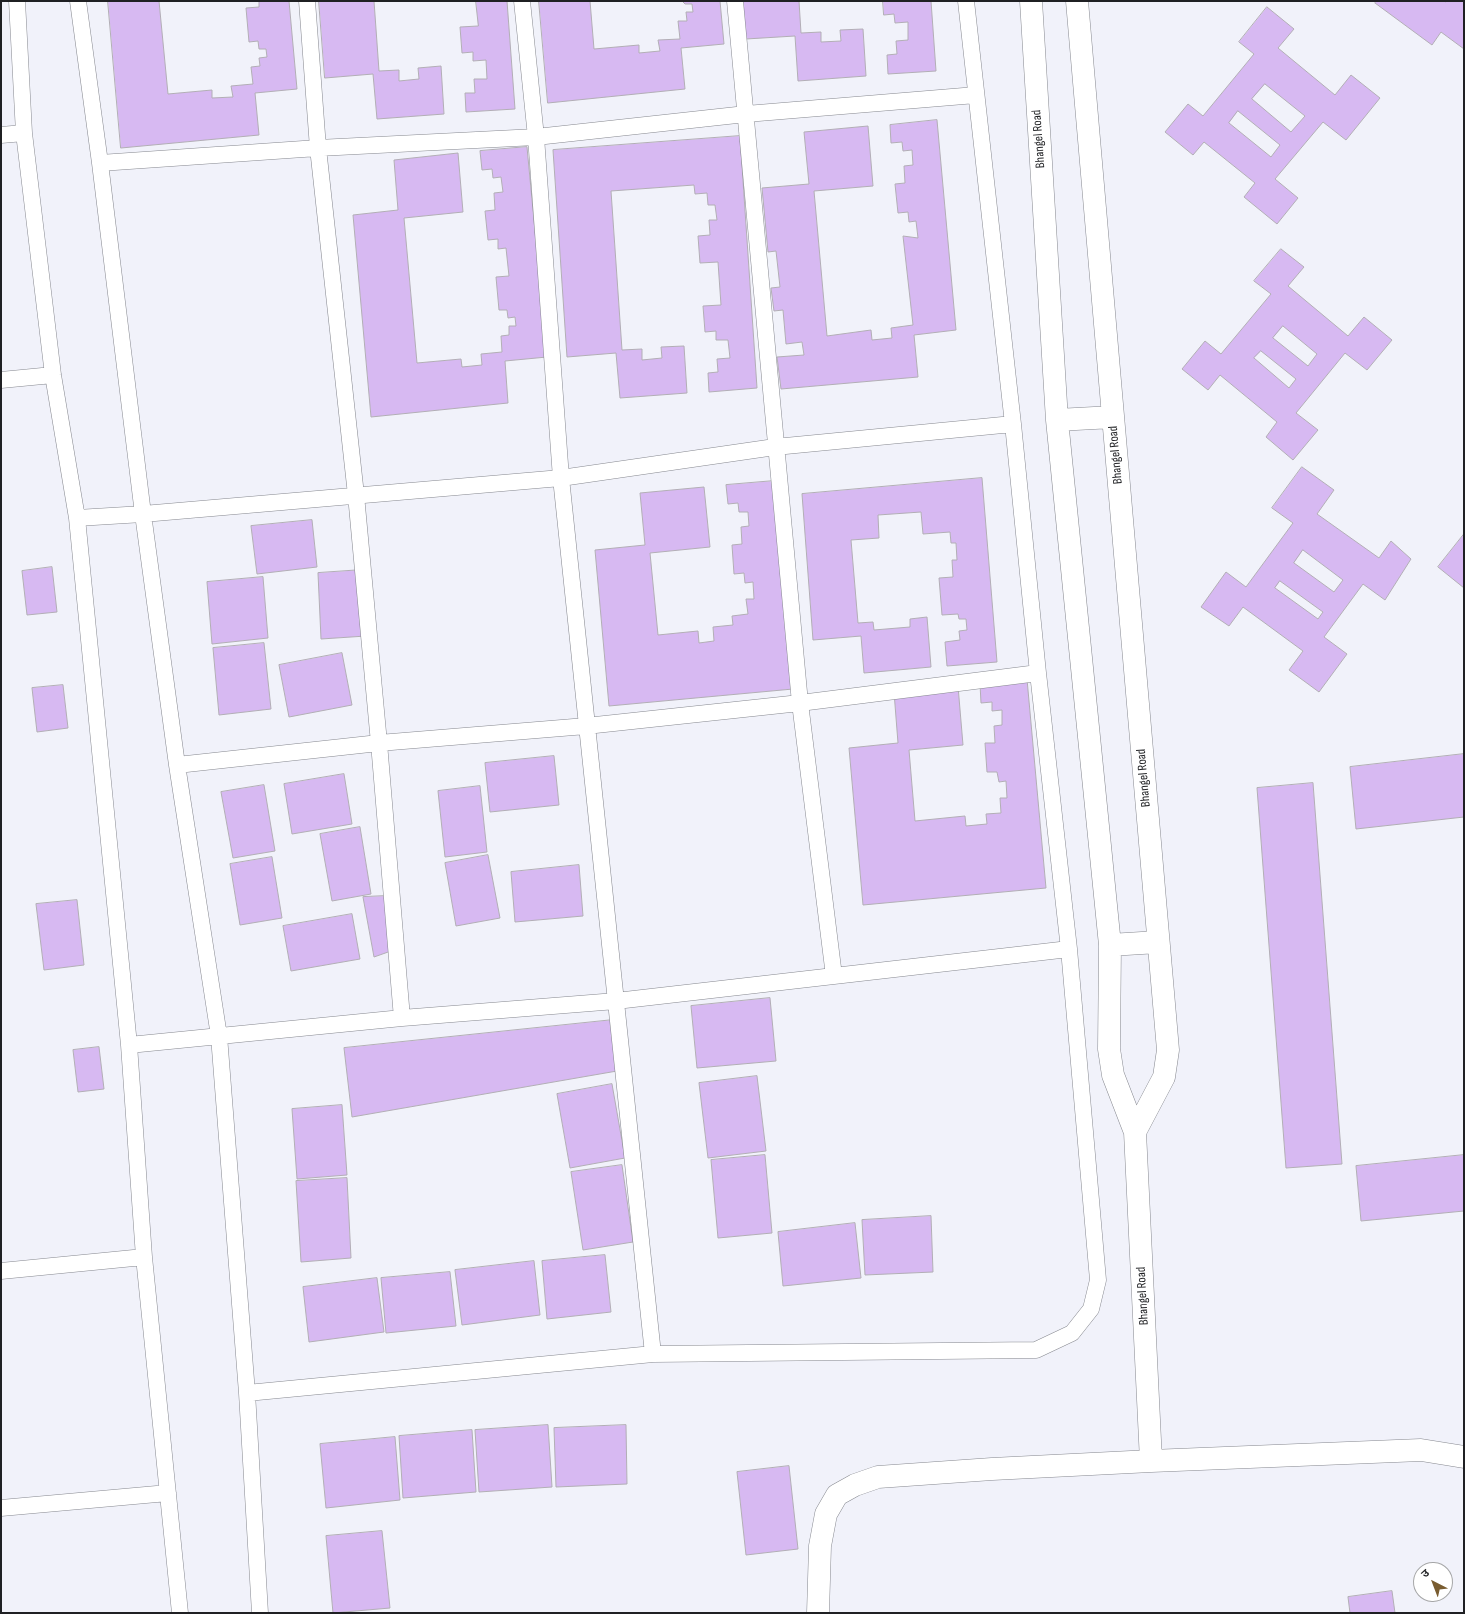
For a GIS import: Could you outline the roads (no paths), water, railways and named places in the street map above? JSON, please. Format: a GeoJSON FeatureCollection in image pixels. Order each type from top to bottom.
{"type":"FeatureCollection","features":[{"type":"Feature","properties":{"kind":"street","name":"Bhangel Road"},"geometry":{"type":"LineString","coordinates":[[1031,1],[1057,420],[1110,945],[1109,1049],[1113,1075],[1135,1132],[1151,1461]]}},
{"type":"Feature","properties":{"kind":"street","name":"Bhangel Road"},"geometry":{"type":"LineString","coordinates":[[1077,1],[1168,1050],[1164,1078],[1135,1132]]}},
{"type":"Feature","properties":{"kind":"street","name":"Bhangel Road"},"geometry":{"type":"LineString","coordinates":[[1057,420],[1113,417]]}},
{"type":"Feature","properties":{"kind":"street"},"geometry":{"type":"LineString","coordinates":[[1110,945],[1158,942]]}},
{"type":"Feature","properties":{"kind":"street"},"geometry":{"type":"LineString","coordinates":[[818,1613],[820,1546],[826,1514],[837,1495],[855,1485],[878,1477],[992,1469],[1151,1461],[1421,1450],[1464,1457]]}},
{"type":"Feature","properties":{"kind":"lane"},"geometry":{"type":"LineString","coordinates":[[17,1],[24,133],[53,376],[77,518],[129,1046],[144,1257],[180,1613]]}},
{"type":"Feature","properties":{"kind":"lane"},"geometry":{"type":"LineString","coordinates":[[78,1],[100,163],[143,514],[177,765],[219,1036],[247,1393],[260,1613]]}},
{"type":"Feature","properties":{"kind":"lane"},"geometry":{"type":"LineString","coordinates":[[307,1],[318,148],[356,495],[402,1018]]}},
{"type":"Feature","properties":{"kind":"lane"},"geometry":{"type":"LineString","coordinates":[[522,1],[536,137],[560,478],[653,1354]]}},
{"type":"Feature","properties":{"kind":"lane"},"geometry":{"type":"LineString","coordinates":[[735,1],[775,447],[800,703],[834,976]]}},
{"type":"Feature","properties":{"kind":"lane"},"geometry":{"type":"LineString","coordinates":[[247,1393],[653,1354],[1036,1350],[1072,1333],[1091,1309],[1098,1280],[1069,949],[966,1]]}},
{"type":"Feature","properties":{"kind":"lane"},"geometry":{"type":"LineString","coordinates":[[100,163],[318,148],[536,137],[746,114],[976,95]]}},
{"type":"Feature","properties":{"kind":"lane"},"geometry":{"type":"LineString","coordinates":[[1,135],[24,133]]}},
{"type":"Feature","properties":{"kind":"lane"},"geometry":{"type":"LineString","coordinates":[[1,380],[53,376]]}},
{"type":"Feature","properties":{"kind":"lane"},"geometry":{"type":"LineString","coordinates":[[77,518],[143,514],[560,478],[775,447],[1013,424]]}},
{"type":"Feature","properties":{"kind":"lane"},"geometry":{"type":"LineString","coordinates":[[177,765],[379,743],[586,726],[800,703],[1038,673]]}},
{"type":"Feature","properties":{"kind":"lane"},"geometry":{"type":"LineString","coordinates":[[129,1046],[402,1018],[616,1001],[1069,949]]}},
{"type":"Feature","properties":{"kind":"lane"},"geometry":{"type":"LineString","coordinates":[[1,1270],[144,1257]]}},
{"type":"Feature","properties":{"kind":"lane"},"geometry":{"type":"LineString","coordinates":[[1,1508],[168,1493]]}}]}
